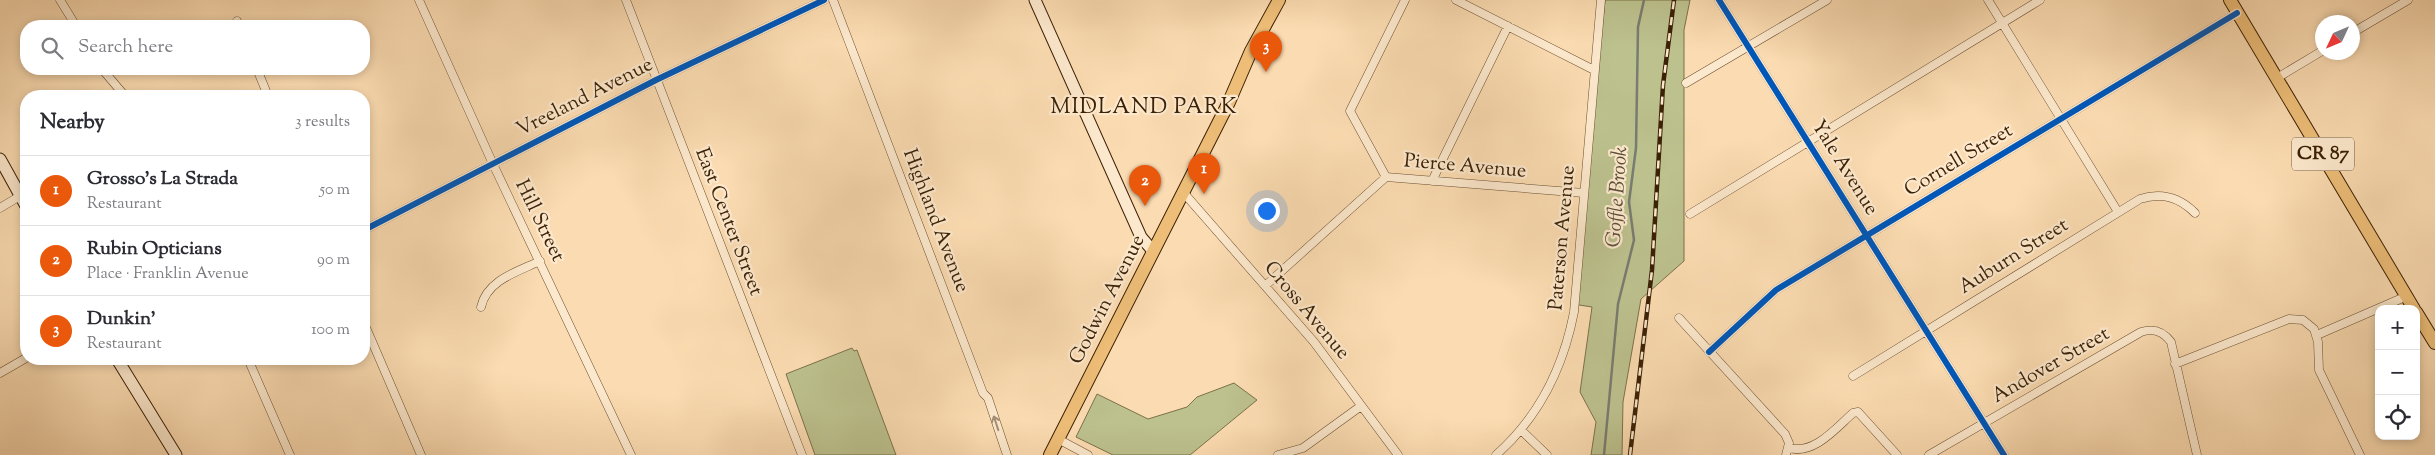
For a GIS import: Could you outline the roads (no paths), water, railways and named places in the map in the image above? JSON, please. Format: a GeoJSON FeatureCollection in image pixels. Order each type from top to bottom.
{"type":"FeatureCollection","features":[{"type":"Feature","properties":{"kind":"main road","name":"Godwin Avenue"},"geometry":{"type":"LineString","coordinates":[[1050,455],[1229,102],[1251,51],[1279,0]]}},
{"type":"Feature","properties":{"kind":"main road","name":"CR 87"},"geometry":{"type":"LineString","coordinates":[[2230,0],[2412,305]]}},
{"type":"Feature","properties":{"kind":"main road"},"geometry":{"type":"LineString","coordinates":[[2420,319],[2435,343]]}},
{"type":"Feature","properties":{"kind":"street"},"geometry":{"type":"LineString","coordinates":[[60,0],[72,20]]}},
{"type":"Feature","properties":{"kind":"street","name":"Hill Street"},"geometry":{"type":"LineString","coordinates":[[419,0],[493,164],[631,455]]}},
{"type":"Feature","properties":{"kind":"street","name":"East Center Street"},"geometry":{"type":"LineString","coordinates":[[626,0],[802,455]]}},
{"type":"Feature","properties":{"kind":"street","name":"Vreeland Avenue"},"geometry":{"type":"LineString","coordinates":[[370,227],[656,80],[824,0]]}},
{"type":"Feature","properties":{"kind":"street","name":"Highland Avenue"},"geometry":{"type":"LineString","coordinates":[[833,0],[1008,454]]}},
{"type":"Feature","properties":{"kind":"street"},"geometry":{"type":"LineString","coordinates":[[1034,0],[1141,237],[1153,251]]}},
{"type":"Feature","properties":{"kind":"street"},"geometry":{"type":"LineString","coordinates":[[1386,177],[1350,111],[1405,0]]}},
{"type":"Feature","properties":{"kind":"street"},"geometry":{"type":"LineString","coordinates":[[1456,0],[1594,70]]}},
{"type":"Feature","properties":{"kind":"street","name":"Paterson Avenue"},"geometry":{"type":"LineString","coordinates":[[1496,455],[1534,414],[1556,376],[1570,336],[1574,312],[1601,0]]}},
{"type":"Feature","properties":{"kind":"street","name":"Yale Avenue"},"geometry":{"type":"LineString","coordinates":[[1720,0],[2004,455]]}},
{"type":"Feature","properties":{"kind":"street"},"geometry":{"type":"LineString","coordinates":[[1686,84],[1827,0]]}},
{"type":"Feature","properties":{"kind":"street"},"geometry":{"type":"LineString","coordinates":[[1988,0],[2118,212]]}},
{"type":"Feature","properties":{"kind":"street"},"geometry":{"type":"LineString","coordinates":[[1690,214],[2040,0]]}},
{"type":"Feature","properties":{"kind":"street"},"geometry":{"type":"LineString","coordinates":[[2360,28],[2408,0]]}},
{"type":"Feature","properties":{"kind":"street","name":"Cornell Street"},"geometry":{"type":"LineString","coordinates":[[1709,352],[1776,290],[2237,12]]}},
{"type":"Feature","properties":{"kind":"street"},"geometry":{"type":"LineString","coordinates":[[1432,181],[1508,26]]}},
{"type":"Feature","properties":{"kind":"street"},"geometry":{"type":"LineString","coordinates":[[2277,78],[2315,54]]}},
{"type":"Feature","properties":{"kind":"street"},"geometry":{"type":"LineString","coordinates":[[107,75],[120,90]]}},
{"type":"Feature","properties":{"kind":"street"},"geometry":{"type":"LineString","coordinates":[[259,75],[265,90]]}},
{"type":"Feature","properties":{"kind":"street"},"geometry":{"type":"LineString","coordinates":[[0,159],[20,196],[0,208]]}},
{"type":"Feature","properties":{"kind":"street","name":"Pierce Avenue"},"geometry":{"type":"LineString","coordinates":[[1265,286],[1386,177],[1584,193]]}},
{"type":"Feature","properties":{"kind":"street","name":"Cross Avenue"},"geometry":{"type":"LineString","coordinates":[[1183,192],[1314,342],[1398,455]]}},
{"type":"Feature","properties":{"kind":"street","name":"Auburn Street"},"geometry":{"type":"LineString","coordinates":[[1853,376],[2140,199],[2160,196],[2178,200],[2195,213]]}},
{"type":"Feature","properties":{"kind":"street"},"geometry":{"type":"LineString","coordinates":[[480,307],[483,296],[489,288],[500,280],[540,261]]}},
{"type":"Feature","properties":{"kind":"street"},"geometry":{"type":"LineString","coordinates":[[2317,335],[2407,296]]}},
{"type":"Feature","properties":{"kind":"street"},"geometry":{"type":"LineString","coordinates":[[1679,318],[1785,434],[1788,452],[1815,446],[1853,413],[1858,412],[1897,455]]}},
{"type":"Feature","properties":{"kind":"street"},"geometry":{"type":"LineString","coordinates":[[2175,364],[2289,319],[2296,319],[2309,324],[2317,335],[2319,370],[2360,455]]}},
{"type":"Feature","properties":{"kind":"street","name":"Andover Street"},"geometry":{"type":"LineString","coordinates":[[1929,455],[2141,332],[2155,330],[2167,337],[2171,342],[2197,455]]}},
{"type":"Feature","properties":{"kind":"street"},"geometry":{"type":"LineString","coordinates":[[370,337],[421,455]]}},
{"type":"Feature","properties":{"kind":"street"},"geometry":{"type":"LineString","coordinates":[[0,373],[20,361]]}},
{"type":"Feature","properties":{"kind":"street"},"geometry":{"type":"LineString","coordinates":[[122,365],[176,455]]}},
{"type":"Feature","properties":{"kind":"street"},"geometry":{"type":"LineString","coordinates":[[251,365],[290,455]]}},
{"type":"Feature","properties":{"kind":"street"},"geometry":{"type":"LineString","coordinates":[[1278,455],[1303,448],[1361,406]]}},
{"type":"Feature","properties":{"kind":"street"},"geometry":{"type":"LineString","coordinates":[[1521,430],[1547,455]]}},
{"type":"Feature","properties":{"kind":"street"},"geometry":{"type":"LineString","coordinates":[[1058,439],[1088,455]]}},
{"type":"Feature","properties":{"kind":"waterway","name":"Goffle Brook"},"geometry":{"type":"LineString","coordinates":[[1604,455],[1618,304],[1634,240],[1629,202],[1636,148],[1638,27],[1644,0]]}},
{"type":"Feature","properties":{"kind":"railway"},"geometry":{"type":"LineString","coordinates":[[1630,455],[1652,270],[1663,85],[1674,0]]}},
{"type":"Feature","properties":{"kind":"place","name":"Dunkin'"},"geometry":{"type":"Point","coordinates":[1266,72]}},
{"type":"Feature","properties":{"kind":"place","name":"Grosso's La Strada"},"geometry":{"type":"Point","coordinates":[1204,194]}},
{"type":"Feature","properties":{"kind":"place","name":"Rubin Opticians"},"geometry":{"type":"Point","coordinates":[1145,206]}},
{"type":"Feature","properties":{"kind":"district","name":"MIDLAND PARK"},"geometry":{"type":"Point","coordinates":[1144,108]}}]}
